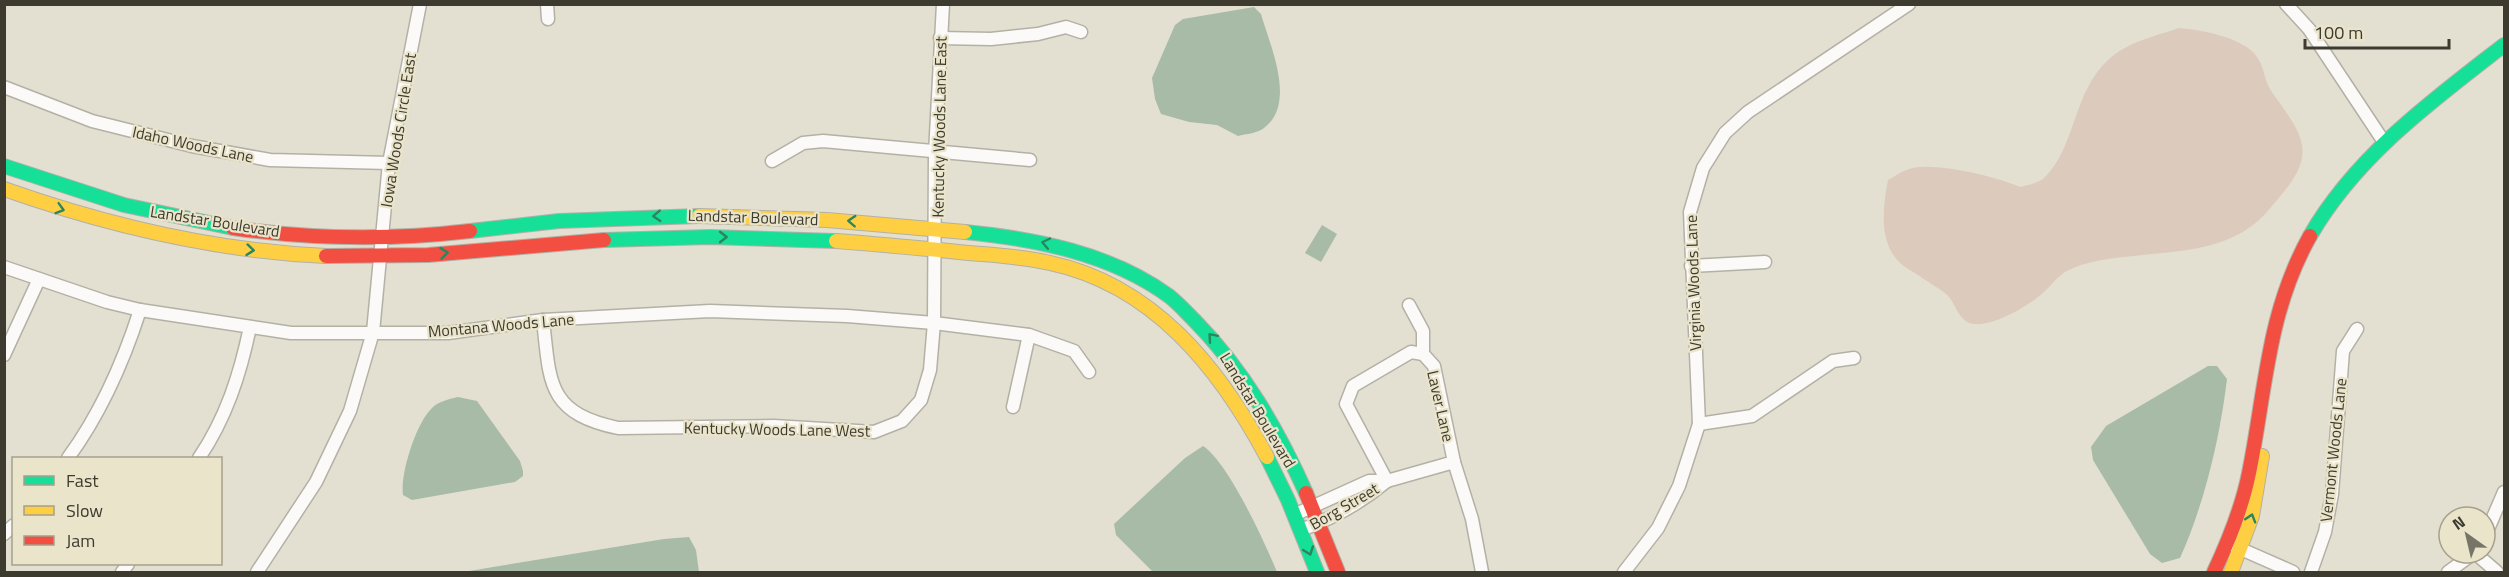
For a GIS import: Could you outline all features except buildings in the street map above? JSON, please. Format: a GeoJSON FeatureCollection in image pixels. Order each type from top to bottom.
{"type":"FeatureCollection","features":[{"type":"Feature","properties":{"kind":"street","name":"Iowa Woods Circle East"},"geometry":{"type":"LineString","coordinates":[[257,573],[321,472],[350,411],[373,332],[389,163],[420,4]]}},
{"type":"Feature","properties":{"kind":"street"},"geometry":{"type":"LineString","coordinates":[[547,4],[548,19]]}},
{"type":"Feature","properties":{"kind":"street","name":"Kentucky Woods Lane East"},"geometry":{"type":"LineString","coordinates":[[936,249],[935,153],[943,4]]}},
{"type":"Feature","properties":{"kind":"street","name":"Virginia Woods Lane"},"geometry":{"type":"LineString","coordinates":[[1624,573],[1658,528],[1669,507],[1679,486],[1699,424],[1690,212],[1703,168],[1725,133],[1748,112],[1909,4]]}},
{"type":"Feature","properties":{"kind":"street"},"geometry":{"type":"LineString","coordinates":[[2286,4],[2309,29],[2384,142]]}},
{"type":"Feature","properties":{"kind":"street"},"geometry":{"type":"LineString","coordinates":[[940,38],[991,39],[1038,34],[1066,27],[1081,32]]}},
{"type":"Feature","properties":{"kind":"street"},"geometry":{"type":"LineString","coordinates":[[2214,573],[2228,542],[2249,477],[2267,362],[2281,300],[2309,238],[2330,203],[2360,166],[2384,142],[2437,97],[2505,45]]}},
{"type":"Feature","properties":{"kind":"street","name":"Idaho Woods Lane"},"geometry":{"type":"LineString","coordinates":[[4,87],[92,121],[192,146],[270,160],[389,163]]}},
{"type":"Feature","properties":{"kind":"street"},"geometry":{"type":"LineString","coordinates":[[772,161],[803,143],[824,141],[1030,160]]}},
{"type":"Feature","properties":{"kind":"street","name":"Landstar Boulevard"},"geometry":{"type":"LineString","coordinates":[[4,166],[51,184],[122,205],[249,230],[412,236],[559,221],[678,215],[858,221],[1026,238],[1060,246],[1113,264],[1166,293],[1212,335],[1238,370],[1266,416],[1313,507],[1338,573]]}},
{"type":"Feature","properties":{"kind":"street","name":"Landstar Boulevard"},"geometry":{"type":"LineString","coordinates":[[4,189],[61,209],[136,230],[248,251],[323,256],[428,255],[560,242],[673,237],[761,237],[936,249],[1052,263],[1108,282],[1151,309],[1192,346],[1221,383],[1249,425],[1301,530],[1317,573]]}},
{"type":"Feature","properties":{"kind":"street","name":"Kentucky Woods Lane West"},"geometry":{"type":"LineString","coordinates":[[543,320],[554,388],[573,413],[594,423],[618,428],[774,426],[874,432],[902,421],[921,400],[930,370],[936,249]]}},
{"type":"Feature","properties":{"kind":"street"},"geometry":{"type":"LineString","coordinates":[[1691,266],[1764,262]]}},
{"type":"Feature","properties":{"kind":"street","name":"Montana Woods Lane"},"geometry":{"type":"LineString","coordinates":[[4,267],[107,302],[141,310],[291,333],[448,333],[543,320],[710,311],[847,316],[934,323],[1029,335],[1074,351],[1089,372]]}},
{"type":"Feature","properties":{"kind":"street"},"geometry":{"type":"LineString","coordinates":[[4,354],[39,279]]}},
{"type":"Feature","properties":{"kind":"street"},"geometry":{"type":"LineString","coordinates":[[1409,305],[1423,331],[1423,354]]}},
{"type":"Feature","properties":{"kind":"street"},"geometry":{"type":"LineString","coordinates":[[69,457],[105,399],[126,355],[141,310]]}},
{"type":"Feature","properties":{"kind":"street"},"geometry":{"type":"LineString","coordinates":[[200,457],[212,440],[232,395],[242,368],[250,327]]}},
{"type":"Feature","properties":{"kind":"street","name":"Vermont Woods Lane"},"geometry":{"type":"LineString","coordinates":[[2311,573],[2325,532],[2332,494],[2343,351],[2357,329]]}},
{"type":"Feature","properties":{"kind":"street"},"geometry":{"type":"LineString","coordinates":[[1013,407],[1029,335]]}},
{"type":"Feature","properties":{"kind":"street","name":"Laver Lane"},"geometry":{"type":"LineString","coordinates":[[1387,481],[1346,404],[1353,386],[1411,352],[1423,354],[1434,366],[1454,462],[1472,519],[1482,573]]}},
{"type":"Feature","properties":{"kind":"street"},"geometry":{"type":"LineString","coordinates":[[1699,424],[1752,416],[1833,361],[1854,358]]}},
{"type":"Feature","properties":{"kind":"street"},"geometry":{"type":"LineString","coordinates":[[2231,573],[2241,550],[2259,493],[2266,415],[2267,362]]}},
{"type":"Feature","properties":{"kind":"street","name":"Borg Street"},"geometry":{"type":"LineString","coordinates":[[1294,515],[1369,481],[1387,481],[1454,462]]}},
{"type":"Feature","properties":{"kind":"street","name":"Borg Street"},"geometry":{"type":"LineString","coordinates":[[1301,530],[1320,523],[1374,493],[1387,481]]}},
{"type":"Feature","properties":{"kind":"street"},"geometry":{"type":"LineString","coordinates":[[2497,510],[2505,492]]}},
{"type":"Feature","properties":{"kind":"street"},"geometry":{"type":"LineString","coordinates":[[2228,542],[2293,573]]}},
{"type":"Feature","properties":{"kind":"shaded area"},"geometry":{"type":"Polygon","coordinates":[[[1254,7],[1261,14],[1278,74],[1279,104],[1274,117],[1261,130],[1238,136],[1217,125],[1189,122],[1161,114],[1155,99],[1152,78],[1175,25],[1183,19],[1254,7]]]}},
{"type":"Feature","properties":{"kind":"shaded area"},"geometry":{"type":"Polygon","coordinates":[[[2179,28],[2236,41],[2255,54],[2271,90],[2298,132],[2302,143],[2300,166],[2282,194],[2258,221],[2244,231],[2211,245],[2080,265],[2063,273],[2038,297],[2021,308],[2002,318],[1983,324],[1965,321],[1945,293],[1899,262],[1892,253],[1885,233],[1884,212],[1888,180],[1909,169],[1933,167],[1981,175],[2020,187],[2040,181],[2055,164],[2063,150],[2088,87],[2108,60],[2133,44],[2179,28]]]}},
{"type":"Feature","properties":{"kind":"shaded area"},"geometry":{"type":"Polygon","coordinates":[[[1322,225],[1337,234],[1321,262],[1305,253],[1322,225]]]}},
{"type":"Feature","properties":{"kind":"shaded area"},"geometry":{"type":"Polygon","coordinates":[[[2208,366],[2217,366],[2227,379],[2215,448],[2204,494],[2180,558],[2162,563],[2150,554],[2093,460],[2091,447],[2106,426],[2208,366]]]}},
{"type":"Feature","properties":{"kind":"shaded area"},"geometry":{"type":"Polygon","coordinates":[[[458,397],[477,401],[520,461],[523,476],[515,482],[412,500],[403,495],[404,475],[410,449],[420,425],[432,408],[441,402],[458,397]]]}},
{"type":"Feature","properties":{"kind":"shaded area"},"geometry":{"type":"Polygon","coordinates":[[[1203,446],[1213,455],[1234,485],[1277,572],[1153,572],[1116,535],[1114,524],[1185,458],[1203,446]]]}},
{"type":"Feature","properties":{"kind":"shaded area"},"geometry":{"type":"Polygon","coordinates":[[[689,537],[696,550],[699,572],[463,572],[664,539],[689,537]]]}},
{"type":"Feature","properties":{"kind":"traffic: fast"},"geometry":{"type":"LineString","coordinates":[[2310,236],[2329,207],[2373,155],[2450,87],[2504,45]]}},
{"type":"Feature","properties":{"kind":"traffic: fast"},"geometry":{"type":"LineString","coordinates":[[4,166],[124,205],[233,228]]}},
{"type":"Feature","properties":{"kind":"traffic: fast"},"geometry":{"type":"LineString","coordinates":[[470,231],[559,221],[699,216]]}},
{"type":"Feature","properties":{"kind":"traffic: fast"},"geometry":{"type":"LineString","coordinates":[[965,232],[1018,239],[1071,250],[1122,269],[1169,296],[1213,340],[1244,381],[1284,447],[1306,493]]}},
{"type":"Feature","properties":{"kind":"traffic: fast"},"geometry":{"type":"LineString","coordinates":[[604,240],[710,237],[836,241]]}},
{"type":"Feature","properties":{"kind":"traffic: fast"},"geometry":{"type":"LineString","coordinates":[[1267,457],[1288,500],[1317,572]]}},
{"type":"Feature","properties":{"kind":"traffic: slow"},"geometry":{"type":"LineString","coordinates":[[4,189],[83,214],[162,234],[243,249],[326,256]]}},
{"type":"Feature","properties":{"kind":"traffic: slow"},"geometry":{"type":"LineString","coordinates":[[699,216],[827,220],[965,232]]}},
{"type":"Feature","properties":{"kind":"traffic: slow"},"geometry":{"type":"LineString","coordinates":[[836,241],[1039,261],[1087,274],[1121,290],[1151,310],[1204,362],[1227,392],[1267,457]]}},
{"type":"Feature","properties":{"kind":"traffic: slow"},"geometry":{"type":"LineString","coordinates":[[2231,572],[2252,516],[2262,456]]}},
{"type":"Feature","properties":{"kind":"traffic: jam"},"geometry":{"type":"LineString","coordinates":[[233,228],[262,232],[352,237],[411,236],[470,231]]}},
{"type":"Feature","properties":{"kind":"traffic: jam"},"geometry":{"type":"LineString","coordinates":[[2214,572],[2243,499],[2276,323],[2296,265],[2310,236]]}},
{"type":"Feature","properties":{"kind":"traffic: jam"},"geometry":{"type":"LineString","coordinates":[[326,256],[428,255],[604,240]]}},
{"type":"Feature","properties":{"kind":"traffic: jam"},"geometry":{"type":"LineString","coordinates":[[1306,493],[1338,572]]}}]}
